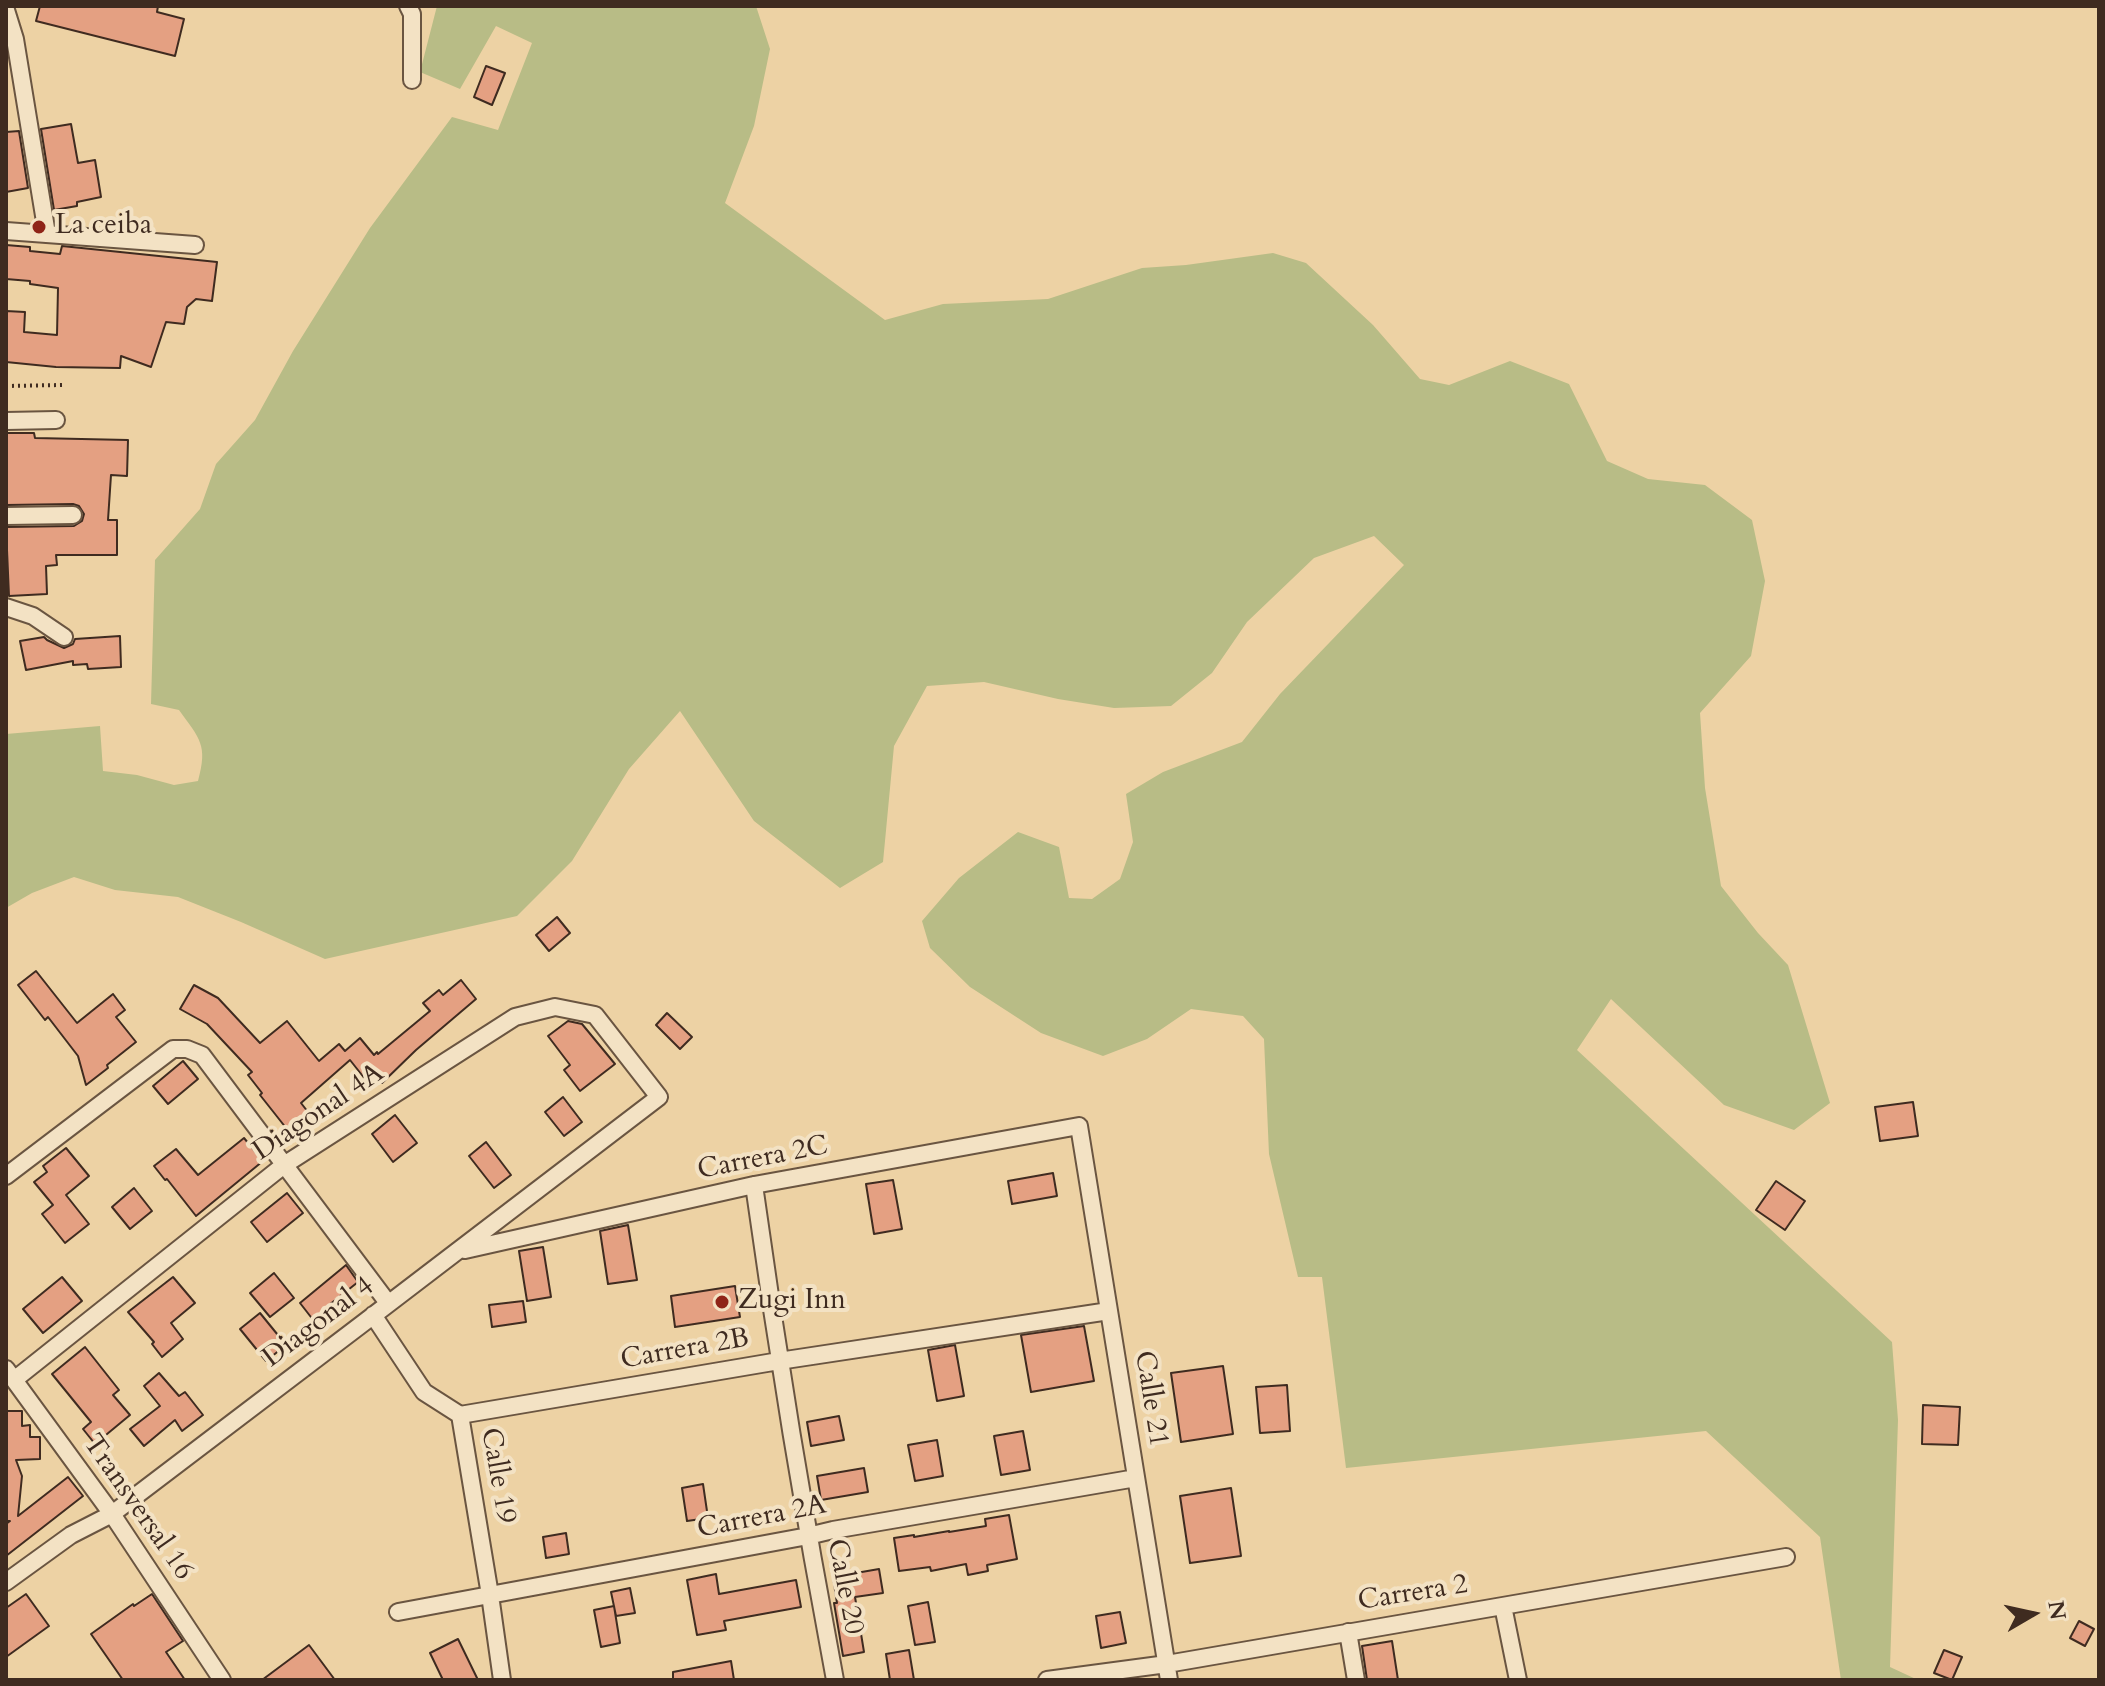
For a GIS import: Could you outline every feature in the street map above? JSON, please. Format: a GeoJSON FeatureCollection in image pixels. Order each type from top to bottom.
{"type":"FeatureCollection","features":[{"type":"Feature","properties":{"kind":"street"},"geometry":{"type":"LineString","coordinates":[[408,6],[412,14],[412,80]]}},
{"type":"Feature","properties":{"kind":"street"},"geometry":{"type":"LineString","coordinates":[[6,10],[47,234]]}},
{"type":"Feature","properties":{"kind":"street"},"geometry":{"type":"LineString","coordinates":[[6,231],[195,245]]}},
{"type":"Feature","properties":{"kind":"street"},"geometry":{"type":"LineString","coordinates":[[6,421],[56,420]]}},
{"type":"Feature","properties":{"kind":"street"},"geometry":{"type":"LineString","coordinates":[[6,516],[73,515]]}},
{"type":"Feature","properties":{"kind":"street"},"geometry":{"type":"LineString","coordinates":[[6,607],[33,616],[64,637]]}},
{"type":"Feature","properties":{"kind":"street","name":"Diagonal 4A"},"geometry":{"type":"LineString","coordinates":[[10,1374],[284,1165],[515,1017],[555,1007],[595,1015],[659,1097]]}},
{"type":"Feature","properties":{"kind":"street"},"geometry":{"type":"LineString","coordinates":[[6,1176],[173,1049],[187,1049],[202,1055],[388,1303]]}},
{"type":"Feature","properties":{"kind":"street","name":"Diagonal 4"},"geometry":{"type":"LineString","coordinates":[[6,1582],[71,1535],[112,1514],[659,1097]]}},
{"type":"Feature","properties":{"kind":"street","name":"Carrera 2C"},"geometry":{"type":"LineString","coordinates":[[459,1252],[754,1185],[1079,1126]]}},
{"type":"Feature","properties":{"kind":"street","name":"Calle 21"},"geometry":{"type":"LineString","coordinates":[[1079,1126],[1168,1672]]}},
{"type":"Feature","properties":{"kind":"street","name":"Calle 20"},"geometry":{"type":"LineString","coordinates":[[754,1185],[779,1361],[835,1680]]}},
{"type":"Feature","properties":{"kind":"street","name":"Carrera 2B"},"geometry":{"type":"LineString","coordinates":[[460,1415],[779,1361],[1109,1311]]}},
{"type":"Feature","properties":{"kind":"street","name":"Calle 19"},"geometry":{"type":"LineString","coordinates":[[373,1315],[424,1392],[460,1415],[502,1680]]}},
{"type":"Feature","properties":{"kind":"street","name":"Transversal 16"},"geometry":{"type":"LineString","coordinates":[[10,1374],[112,1514],[222,1680]]}},
{"type":"Feature","properties":{"kind":"street","name":"Carrera 2A"},"geometry":{"type":"LineString","coordinates":[[398,1612],[833,1530],[1136,1478]]}},
{"type":"Feature","properties":{"kind":"street","name":"Carrera 2"},"geometry":{"type":"LineString","coordinates":[[1047,1680],[1168,1672],[1348,1632],[1786,1557]]}},
{"type":"Feature","properties":{"kind":"street"},"geometry":{"type":"LineString","coordinates":[[1503,1606],[1518,1680]]}},
{"type":"Feature","properties":{"kind":"street"},"geometry":{"type":"LineString","coordinates":[[1348,1632],[1356,1680]]}},
{"type":"Feature","properties":{"kind":"path"},"geometry":{"type":"LineString","coordinates":[[6,386],[62,385]]}},
{"type":"Feature","properties":{"kind":"green space"},"geometry":{"type":"Polygon","coordinates":[[[437,6],[756,6],[770,49],[754,126],[725,203],[885,320],[943,304],[1048,299],[1142,268],[1273,253],[1306,263],[1373,325],[1420,379],[1449,385],[1510,361],[1569,384],[1607,461],[1648,479],[1705,485],[1752,520],[1765,581],[1751,656],[1700,713],[1705,788],[1721,886],[1788,965],[1830,1103],[1794,1130],[1724,1105],[1611,999],[1577,1050],[1892,1342],[1898,1420],[1890,1667],[1918,1680],[1841,1680],[1820,1537],[1706,1431],[1346,1468],[1322,1277],[1298,1277],[1269,1154],[1264,1039],[1243,1016],[1191,1009],[1147,1039],[1103,1056],[1041,1033],[970,987],[930,948],[922,921],[959,878],[1018,832],[1059,847],[1069,898],[1092,899],[1120,879],[1133,842],[1126,794],[1163,772],[1242,742],[1280,694],[1404,565],[1374,536],[1314,558],[1247,622],[1212,673],[1171,706],[1114,708],[984,682],[927,686],[894,746],[883,862],[840,888],[754,821],[680,711],[629,769],[572,861],[517,916],[325,959],[178,897],[115,890],[74,877],[32,893],[6,908],[6,734],[100,726],[103,771],[137,775],[174,785],[198,781],[202,750],[197,736],[179,710],[151,704],[155,560],[200,509],[216,464],[255,420],[293,351],[370,228],[452,117],[498,130],[532,43],[496,26],[460,89],[420,72],[437,6]]]}},
{"type":"Feature","properties":{"kind":"building"},"geometry":{"type":"Polygon","coordinates":[[[40,6],[158,6],[157,12],[184,19],[175,56],[36,21],[40,6]]]}},
{"type":"Feature","properties":{"kind":"building"},"geometry":{"type":"Polygon","coordinates":[[[486,66],[505,73],[492,105],[474,97],[486,66]]]}},
{"type":"Feature","properties":{"kind":"building"},"geometry":{"type":"Polygon","coordinates":[[[71,124],[78,163],[95,160],[101,197],[54,210],[41,129],[71,124]]]}},
{"type":"Feature","properties":{"kind":"building"},"geometry":{"type":"Polygon","coordinates":[[[19,131],[28,188],[6,192],[6,132],[19,131]]]}},
{"type":"Feature","properties":{"kind":"building"},"geometry":{"type":"Polygon","coordinates":[[[6,245],[60,254],[62,246],[217,262],[212,301],[196,299],[187,307],[184,324],[166,322],[151,367],[121,356],[120,368],[6,362],[6,311],[25,312],[24,332],[57,335],[58,288],[6,279],[6,245]]]}},
{"type":"Feature","properties":{"kind":"building"},"geometry":{"type":"Polygon","coordinates":[[[6,433],[34,433],[35,438],[128,440],[127,476],[111,475],[108,520],[117,520],[117,555],[56,555],[57,565],[46,566],[47,594],[9,596],[6,527],[74,526],[82,521],[84,514],[79,506],[73,504],[6,505],[6,433]]]}},
{"type":"Feature","properties":{"kind":"building"},"geometry":{"type":"Polygon","coordinates":[[[120,636],[121,667],[88,669],[87,664],[73,665],[73,661],[26,670],[20,641],[44,637],[64,648],[73,644],[75,639],[120,636]]]}},
{"type":"Feature","properties":{"kind":"building"},"geometry":{"type":"Polygon","coordinates":[[[557,917],[570,933],[549,951],[536,935],[557,917]]]}},
{"type":"Feature","properties":{"kind":"building"},"geometry":{"type":"Polygon","coordinates":[[[36,971],[77,1023],[113,994],[125,1010],[116,1017],[136,1042],[86,1085],[78,1056],[18,985],[36,971]]]}},
{"type":"Feature","properties":{"kind":"building"},"geometry":{"type":"Polygon","coordinates":[[[461,980],[476,999],[382,1083],[377,1078],[369,1084],[350,1060],[301,1103],[315,1121],[294,1138],[260,1095],[262,1093],[248,1075],[252,1072],[207,1024],[180,1009],[194,985],[218,998],[260,1043],[287,1021],[319,1061],[339,1044],[345,1051],[360,1038],[374,1055],[378,1054],[430,1011],[423,1003],[439,990],[443,995],[461,980]]]}},
{"type":"Feature","properties":{"kind":"building"},"geometry":{"type":"Polygon","coordinates":[[[667,1013],[692,1037],[680,1049],[656,1025],[667,1013]]]}},
{"type":"Feature","properties":{"kind":"building"},"geometry":{"type":"Polygon","coordinates":[[[568,1021],[582,1024],[615,1064],[580,1091],[564,1070],[570,1065],[548,1036],[568,1021]]]}},
{"type":"Feature","properties":{"kind":"building"},"geometry":{"type":"Polygon","coordinates":[[[183,1061],[198,1079],[168,1104],[153,1086],[183,1061]]]}},
{"type":"Feature","properties":{"kind":"building"},"geometry":{"type":"Polygon","coordinates":[[[563,1097],[582,1122],[564,1136],[545,1112],[563,1097]]]}},
{"type":"Feature","properties":{"kind":"building"},"geometry":{"type":"Polygon","coordinates":[[[1913,1102],[1918,1136],[1880,1141],[1875,1107],[1913,1102]]]}},
{"type":"Feature","properties":{"kind":"building"},"geometry":{"type":"Polygon","coordinates":[[[395,1115],[417,1143],[393,1162],[372,1134],[395,1115]]]}},
{"type":"Feature","properties":{"kind":"building"},"geometry":{"type":"Polygon","coordinates":[[[244,1138],[263,1161],[196,1216],[154,1166],[176,1149],[198,1175],[244,1138]]]}},
{"type":"Feature","properties":{"kind":"building"},"geometry":{"type":"Polygon","coordinates":[[[486,1142],[511,1175],[494,1188],[469,1156],[486,1142]]]}},
{"type":"Feature","properties":{"kind":"building"},"geometry":{"type":"Polygon","coordinates":[[[66,1148],[89,1176],[66,1195],[89,1224],[65,1243],[42,1214],[53,1205],[34,1182],[47,1172],[43,1166],[66,1148]]]}},
{"type":"Feature","properties":{"kind":"building"},"geometry":{"type":"Polygon","coordinates":[[[1053,1173],[1057,1196],[1012,1204],[1008,1181],[1053,1173]]]}},
{"type":"Feature","properties":{"kind":"building"},"geometry":{"type":"Polygon","coordinates":[[[893,1180],[902,1229],[874,1234],[866,1184],[893,1180]]]}},
{"type":"Feature","properties":{"kind":"building"},"geometry":{"type":"Polygon","coordinates":[[[1776,1181],[1805,1201],[1785,1230],[1756,1210],[1776,1181]]]}},
{"type":"Feature","properties":{"kind":"building"},"geometry":{"type":"Polygon","coordinates":[[[134,1188],[152,1211],[130,1229],[112,1207],[134,1188]]]}},
{"type":"Feature","properties":{"kind":"building"},"geometry":{"type":"Polygon","coordinates":[[[287,1193],[303,1213],[267,1242],[251,1222],[287,1193]]]}},
{"type":"Feature","properties":{"kind":"building"},"geometry":{"type":"Polygon","coordinates":[[[628,1225],[637,1280],[608,1284],[600,1231],[628,1225]]]}},
{"type":"Feature","properties":{"kind":"building"},"geometry":{"type":"Polygon","coordinates":[[[543,1247],[551,1297],[527,1301],[519,1251],[543,1247]]]}},
{"type":"Feature","properties":{"kind":"building"},"geometry":{"type":"Polygon","coordinates":[[[346,1265],[358,1282],[329,1305],[338,1317],[321,1330],[300,1303],[346,1265]]]}},
{"type":"Feature","properties":{"kind":"building"},"geometry":{"type":"Polygon","coordinates":[[[274,1273],[294,1298],[270,1317],[250,1293],[274,1273]]]}},
{"type":"Feature","properties":{"kind":"building"},"geometry":{"type":"Polygon","coordinates":[[[62,1277],[82,1301],[43,1333],[23,1309],[62,1277]]]}},
{"type":"Feature","properties":{"kind":"building"},"geometry":{"type":"Polygon","coordinates":[[[173,1277],[195,1303],[171,1323],[183,1339],[162,1357],[152,1344],[154,1342],[128,1312],[173,1277]]]}},
{"type":"Feature","properties":{"kind":"building"},"geometry":{"type":"Polygon","coordinates":[[[735,1286],[740,1317],[675,1327],[671,1296],[735,1286]]]}},
{"type":"Feature","properties":{"kind":"building"},"geometry":{"type":"Polygon","coordinates":[[[523,1301],[526,1322],[492,1327],[489,1305],[523,1301]]]}},
{"type":"Feature","properties":{"kind":"building"},"geometry":{"type":"Polygon","coordinates":[[[260,1313],[286,1345],[266,1361],[240,1329],[260,1313]]]}},
{"type":"Feature","properties":{"kind":"building"},"geometry":{"type":"Polygon","coordinates":[[[1084,1326],[1094,1381],[1031,1392],[1021,1335],[1084,1326]]]}},
{"type":"Feature","properties":{"kind":"building"},"geometry":{"type":"Polygon","coordinates":[[[955,1345],[964,1396],[937,1401],[928,1350],[955,1345]]]}},
{"type":"Feature","properties":{"kind":"building"},"geometry":{"type":"Polygon","coordinates":[[[85,1347],[119,1390],[113,1395],[130,1415],[95,1444],[83,1429],[91,1422],[52,1374],[85,1347]]]}},
{"type":"Feature","properties":{"kind":"building"},"geometry":{"type":"Polygon","coordinates":[[[1223,1366],[1233,1434],[1181,1442],[1171,1373],[1223,1366]]]}},
{"type":"Feature","properties":{"kind":"building"},"geometry":{"type":"Polygon","coordinates":[[[159,1373],[179,1396],[185,1392],[203,1415],[182,1431],[175,1420],[144,1446],[130,1429],[160,1406],[144,1386],[159,1373]]]}},
{"type":"Feature","properties":{"kind":"building"},"geometry":{"type":"Polygon","coordinates":[[[1287,1385],[1290,1431],[1260,1433],[1256,1387],[1287,1385]]]}},
{"type":"Feature","properties":{"kind":"building"},"geometry":{"type":"Polygon","coordinates":[[[1923,1405],[1960,1407],[1958,1445],[1922,1444],[1923,1405]]]}},
{"type":"Feature","properties":{"kind":"building"},"geometry":{"type":"Polygon","coordinates":[[[6,1411],[22,1411],[22,1426],[30,1425],[30,1437],[40,1437],[40,1459],[16,1460],[22,1476],[18,1516],[68,1477],[83,1496],[6,1556],[6,1524],[10,1521],[6,1521],[6,1411]]]}},
{"type":"Feature","properties":{"kind":"building"},"geometry":{"type":"Polygon","coordinates":[[[839,1416],[844,1440],[811,1446],[807,1422],[839,1416]]]}},
{"type":"Feature","properties":{"kind":"building"},"geometry":{"type":"Polygon","coordinates":[[[1023,1431],[1030,1470],[1001,1475],[994,1436],[1023,1431]]]}},
{"type":"Feature","properties":{"kind":"building"},"geometry":{"type":"Polygon","coordinates":[[[937,1440],[943,1476],[915,1481],[908,1445],[937,1440]]]}},
{"type":"Feature","properties":{"kind":"building"},"geometry":{"type":"Polygon","coordinates":[[[864,1468],[868,1492],[821,1500],[817,1476],[864,1468]]]}},
{"type":"Feature","properties":{"kind":"building"},"geometry":{"type":"Polygon","coordinates":[[[703,1484],[708,1518],[687,1521],[682,1488],[703,1484]]]}},
{"type":"Feature","properties":{"kind":"building"},"geometry":{"type":"Polygon","coordinates":[[[1231,1488],[1241,1556],[1190,1563],[1180,1496],[1231,1488]]]}},
{"type":"Feature","properties":{"kind":"building"},"geometry":{"type":"Polygon","coordinates":[[[1009,1515],[1017,1559],[987,1565],[988,1571],[968,1575],[966,1564],[931,1571],[930,1567],[899,1571],[894,1538],[986,1526],[985,1519],[1009,1515]]]}},
{"type":"Feature","properties":{"kind":"building"},"geometry":{"type":"Polygon","coordinates":[[[566,1533],[569,1554],[546,1558],[543,1537],[566,1533]]]}},
{"type":"Feature","properties":{"kind":"building"},"geometry":{"type":"Polygon","coordinates":[[[879,1569],[883,1593],[855,1597],[864,1652],[843,1656],[833,1577],[879,1569]]]}},
{"type":"Feature","properties":{"kind":"building"},"geometry":{"type":"Polygon","coordinates":[[[716,1574],[719,1594],[796,1580],[801,1607],[724,1621],[726,1630],[697,1635],[687,1580],[716,1574]]]}},
{"type":"Feature","properties":{"kind":"building"},"geometry":{"type":"Polygon","coordinates":[[[630,1588],[635,1613],[616,1616],[611,1592],[630,1588]]]}},
{"type":"Feature","properties":{"kind":"building"},"geometry":{"type":"Polygon","coordinates":[[[26,1594],[49,1626],[6,1657],[6,1608],[26,1594]]]}},
{"type":"Feature","properties":{"kind":"building"},"geometry":{"type":"Polygon","coordinates":[[[152,1594],[183,1641],[166,1652],[185,1680],[123,1680],[91,1634],[152,1594]]]}},
{"type":"Feature","properties":{"kind":"building"},"geometry":{"type":"Polygon","coordinates":[[[928,1602],[935,1642],[915,1645],[908,1606],[928,1602]]]}},
{"type":"Feature","properties":{"kind":"building"},"geometry":{"type":"Polygon","coordinates":[[[614,1606],[620,1643],[601,1647],[594,1610],[614,1606]]]}},
{"type":"Feature","properties":{"kind":"building"},"geometry":{"type":"Polygon","coordinates":[[[1120,1612],[1126,1643],[1101,1648],[1096,1616],[1120,1612]]]}},
{"type":"Feature","properties":{"kind":"building"},"geometry":{"type":"Polygon","coordinates":[[[2079,1621],[2094,1629],[2085,1646],[2070,1638],[2079,1621]]]}},
{"type":"Feature","properties":{"kind":"building"},"geometry":{"type":"Polygon","coordinates":[[[458,1639],[478,1680],[443,1680],[430,1653],[458,1639]]]}},
{"type":"Feature","properties":{"kind":"building"},"geometry":{"type":"Polygon","coordinates":[[[1392,1641],[1398,1680],[1367,1680],[1362,1646],[1392,1641]]]}},
{"type":"Feature","properties":{"kind":"building"},"geometry":{"type":"Polygon","coordinates":[[[309,1645],[335,1680],[262,1680],[309,1645]]]}},
{"type":"Feature","properties":{"kind":"building"},"geometry":{"type":"Polygon","coordinates":[[[909,1650],[914,1680],[890,1680],[886,1654],[909,1650]]]}},
{"type":"Feature","properties":{"kind":"building"},"geometry":{"type":"Polygon","coordinates":[[[1944,1650],[1962,1657],[1952,1680],[1934,1673],[1944,1650]]]}},
{"type":"Feature","properties":{"kind":"building"},"geometry":{"type":"Polygon","coordinates":[[[731,1661],[734,1680],[673,1680],[673,1672],[731,1661]]]}},
{"type":"Feature","properties":{"kind":"place","name":"La ceiba"},"geometry":{"type":"Point","coordinates":[39,227]}},
{"type":"Feature","properties":{"kind":"place","name":"Zugi Inn"},"geometry":{"type":"Point","coordinates":[722,1302]}}]}
